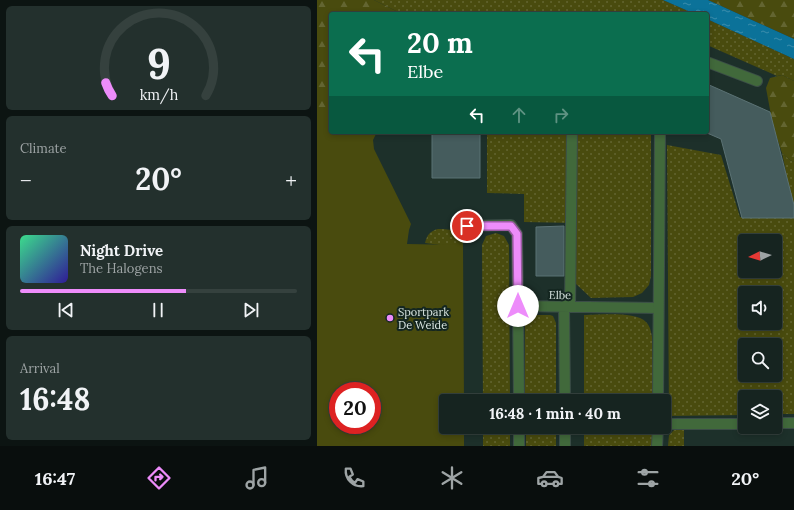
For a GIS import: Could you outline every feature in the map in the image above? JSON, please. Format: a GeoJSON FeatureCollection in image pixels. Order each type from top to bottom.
{"type":"FeatureCollection","features":[{"type":"Feature","properties":{"kind":"street"},"geometry":{"type":"LineString","coordinates":[[709,63],[757,81]]}},
{"type":"Feature","properties":{"kind":"street"},"geometry":{"type":"LineString","coordinates":[[565,394],[572,134]]}},
{"type":"Feature","properties":{"kind":"street"},"geometry":{"type":"LineString","coordinates":[[657,394],[659,134]]}},
{"type":"Feature","properties":{"kind":"street"},"geometry":{"type":"LineString","coordinates":[[467,226],[511,226],[517,234],[519,394]]}},
{"type":"Feature","properties":{"kind":"street","name":"Elbe"},"geometry":{"type":"LineString","coordinates":[[518,306],[658,308]]}},
{"type":"Feature","properties":{"kind":"street"},"geometry":{"type":"LineString","coordinates":[[782,423],[794,423]]}},
{"type":"Feature","properties":{"kind":"street"},"geometry":{"type":"LineString","coordinates":[[671,424],[738,424]]}},
{"type":"Feature","properties":{"kind":"street"},"geometry":{"type":"LineString","coordinates":[[519,434],[519,446]]}},
{"type":"Feature","properties":{"kind":"street"},"geometry":{"type":"LineString","coordinates":[[565,434],[565,446]]}},
{"type":"Feature","properties":{"kind":"street"},"geometry":{"type":"LineString","coordinates":[[657,434],[657,446]]}},
{"type":"Feature","properties":{"kind":"green space"},"geometry":{"type":"Polygon","coordinates":[[[317,0],[374,0],[398,12],[329,12],[329,121],[317,121],[317,0]]]}},
{"type":"Feature","properties":{"kind":"green space"},"geometry":{"type":"Polygon","coordinates":[[[374,0],[663,0],[690,12],[398,12],[374,0]]]}},
{"type":"Feature","properties":{"kind":"green space"},"geometry":{"type":"Polygon","coordinates":[[[708,0],[794,0],[794,39],[708,0]]]}},
{"type":"Feature","properties":{"kind":"green space"},"geometry":{"type":"Polygon","coordinates":[[[709,20],[794,59],[794,81],[782,75],[777,76],[709,46],[709,20]]]}},
{"type":"Feature","properties":{"kind":"green space"},"geometry":{"type":"Polygon","coordinates":[[[782,75],[794,81],[794,162],[782,153],[773,126],[766,88],[770,78],[782,75]]]}},
{"type":"Feature","properties":{"kind":"green space","name":"Sportpark De Weide"},"geometry":{"type":"Polygon","coordinates":[[[317,121],[329,121],[329,134],[376,134],[373,140],[374,149],[411,224],[407,244],[463,245],[464,394],[439,394],[439,434],[464,434],[464,446],[317,446],[317,121]]]}},
{"type":"Feature","properties":{"kind":"green space"},"geometry":{"type":"Polygon","coordinates":[[[487,134],[651,134],[651,276],[649,285],[642,293],[633,297],[591,298],[575,283],[576,223],[524,222],[524,194],[487,193],[487,134]]]}},
{"type":"Feature","properties":{"kind":"green space"},"geometry":{"type":"Polygon","coordinates":[[[667,145],[721,155],[740,217],[794,217],[794,414],[782,414],[782,390],[738,390],[738,415],[671,416],[671,394],[669,394],[667,145]]]}},
{"type":"Feature","properties":{"kind":"green space"},"geometry":{"type":"Polygon","coordinates":[[[782,153],[794,162],[794,211],[782,153]]]}},
{"type":"Feature","properties":{"kind":"green space"},"geometry":{"type":"Polygon","coordinates":[[[438,229],[447,229],[455,231],[461,236],[463,245],[449,245],[446,394],[440,245],[425,243],[429,234],[438,229]]]}},
{"type":"Feature","properties":{"kind":"green space"},"geometry":{"type":"Polygon","coordinates":[[[496,233],[504,236],[509,245],[510,394],[483,394],[482,245],[486,236],[496,233]]]}},
{"type":"Feature","properties":{"kind":"green space"},"geometry":{"type":"Polygon","coordinates":[[[532,315],[550,315],[553,316],[556,323],[556,394],[525,394],[525,323],[532,315]]]}},
{"type":"Feature","properties":{"kind":"green space"},"geometry":{"type":"Polygon","coordinates":[[[584,315],[626,315],[634,316],[646,322],[652,337],[653,394],[584,394],[584,315]]]}},
{"type":"Feature","properties":{"kind":"green space"},"geometry":{"type":"Polygon","coordinates":[[[675,429],[684,430],[684,446],[668,446],[669,435],[675,429]]]}},
{"type":"Feature","properties":{"kind":"green space"},"geometry":{"type":"Polygon","coordinates":[[[483,434],[510,434],[510,446],[483,446],[483,434]]]}},
{"type":"Feature","properties":{"kind":"green space"},"geometry":{"type":"Polygon","coordinates":[[[526,434],[556,434],[556,446],[526,446],[526,434]]]}},
{"type":"Feature","properties":{"kind":"green space"},"geometry":{"type":"Polygon","coordinates":[[[584,434],[653,434],[653,446],[584,446],[584,434]]]}},
{"type":"Feature","properties":{"kind":"water"},"geometry":{"type":"Polygon","coordinates":[[[663,0],[708,0],[794,39],[794,59],[709,20],[709,12],[690,12],[663,0]]]}},
{"type":"Feature","properties":{"kind":"building"},"geometry":{"type":"Polygon","coordinates":[[[709,85],[770,112],[794,205],[794,218],[742,218],[721,139],[709,134],[709,85]]]}},
{"type":"Feature","properties":{"kind":"building"},"geometry":{"type":"Polygon","coordinates":[[[432,134],[480,134],[480,178],[432,178],[432,134]]]}},
{"type":"Feature","properties":{"kind":"building"},"geometry":{"type":"Polygon","coordinates":[[[564,226],[564,276],[536,276],[536,227],[564,226]]]}},
{"type":"Feature","properties":{"kind":"place","name":"Sportpark De Weide"},"geometry":{"type":"Point","coordinates":[390,318]}},
{"type":"Feature","properties":{"kind":"route"},"geometry":{"type":"LineString","coordinates":[[467,226],[511,226],[517,234],[518,306]]}}]}
